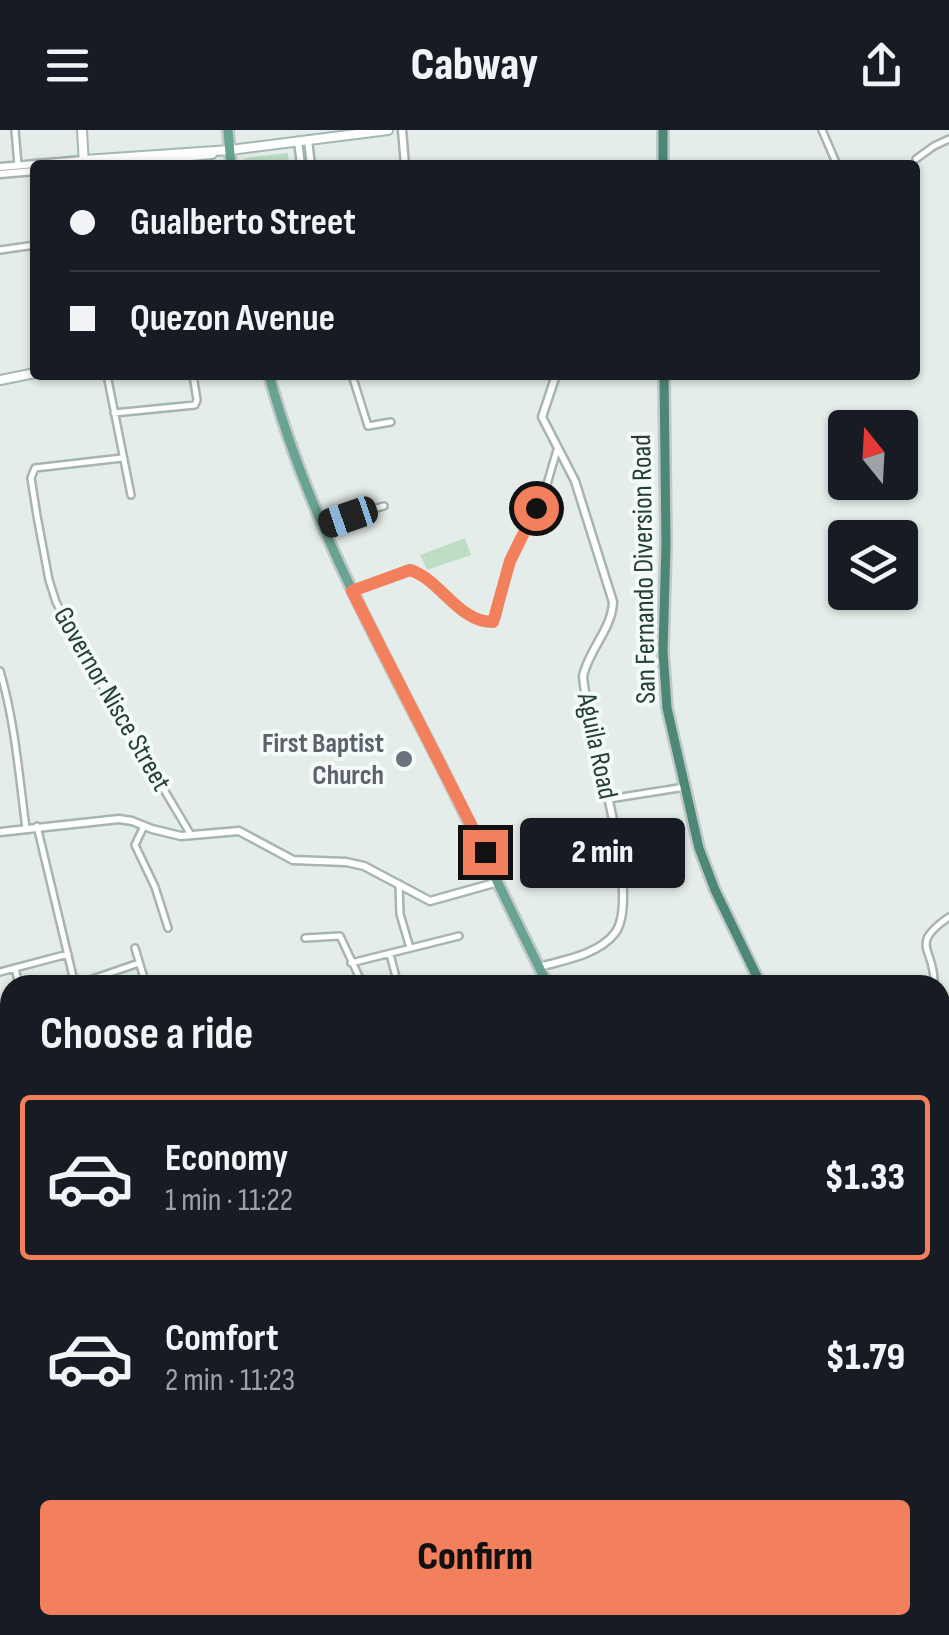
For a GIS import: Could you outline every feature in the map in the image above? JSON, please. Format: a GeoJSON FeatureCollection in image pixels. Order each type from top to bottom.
{"type":"FeatureCollection","features":[{"type":"Feature","properties":{"kind":"highway"},"geometry":{"type":"LineString","coordinates":[[662,130],[663,160]]}},
{"type":"Feature","properties":{"kind":"highway","name":"San Fernando Diversion Road"},"geometry":{"type":"LineString","coordinates":[[664,380],[663,651],[667,708],[693,828],[707,871],[756,975]]}},
{"type":"Feature","properties":{"kind":"main road"},"geometry":{"type":"LineString","coordinates":[[82,130],[84,160]]}},
{"type":"Feature","properties":{"kind":"main road"},"geometry":{"type":"LineString","coordinates":[[228,130],[231,160]]}},
{"type":"Feature","properties":{"kind":"main road"},"geometry":{"type":"LineString","coordinates":[[151,160],[385,130]]}},
{"type":"Feature","properties":{"kind":"main road"},"geometry":{"type":"LineString","coordinates":[[105,160],[230,150]]}},
{"type":"Feature","properties":{"kind":"main road"},"geometry":{"type":"LineString","coordinates":[[0,380],[30,374]]}},
{"type":"Feature","properties":{"kind":"main road"},"geometry":{"type":"LineString","coordinates":[[271,380],[300,470],[352,591],[543,975]]}},
{"type":"Feature","properties":{"kind":"street"},"geometry":{"type":"LineString","coordinates":[[15,130],[18,165]]}},
{"type":"Feature","properties":{"kind":"street"},"geometry":{"type":"LineString","coordinates":[[402,130],[405,160]]}},
{"type":"Feature","properties":{"kind":"street"},"geometry":{"type":"LineString","coordinates":[[822,130],[835,160]]}},
{"type":"Feature","properties":{"kind":"street"},"geometry":{"type":"LineString","coordinates":[[916,159],[949,139]]}},
{"type":"Feature","properties":{"kind":"street"},"geometry":{"type":"LineString","coordinates":[[0,171],[30,164]]}},
{"type":"Feature","properties":{"kind":"street"},"geometry":{"type":"LineString","coordinates":[[0,171],[30,171]]}},
{"type":"Feature","properties":{"kind":"street"},"geometry":{"type":"LineString","coordinates":[[0,250],[30,246]]}},
{"type":"Feature","properties":{"kind":"street"},"geometry":{"type":"LineString","coordinates":[[108,380],[131,495]]}},
{"type":"Feature","properties":{"kind":"street"},"geometry":{"type":"LineString","coordinates":[[114,413],[195,405],[193,380]]}},
{"type":"Feature","properties":{"kind":"street"},"geometry":{"type":"LineString","coordinates":[[354,380],[368,426],[391,422]]}},
{"type":"Feature","properties":{"kind":"street","name":"Aguila Road"},"geometry":{"type":"LineString","coordinates":[[539,967],[608,941],[619,927],[624,892],[583,676],[612,616],[613,602],[574,481],[542,416],[554,380]]}},
{"type":"Feature","properties":{"kind":"street"},"geometry":{"type":"LineString","coordinates":[[352,591],[410,570],[418,572],[480,620],[493,622],[510,561],[546,491],[558,450]]}},
{"type":"Feature","properties":{"kind":"street","name":"Governor Nisce Street"},"geometry":{"type":"LineString","coordinates":[[122,458],[35,468],[31,478],[37,516],[49,580],[61,613],[191,835]]}},
{"type":"Feature","properties":{"kind":"street"},"geometry":{"type":"LineString","coordinates":[[323,526],[384,506]]}},
{"type":"Feature","properties":{"kind":"street"},"geometry":{"type":"LineString","coordinates":[[0,671],[13,729],[26,828]]}},
{"type":"Feature","properties":{"kind":"street"},"geometry":{"type":"LineString","coordinates":[[608,799],[685,787]]}},
{"type":"Feature","properties":{"kind":"street"},"geometry":{"type":"LineString","coordinates":[[0,832],[120,820],[132,820],[168,834],[238,831],[293,860],[364,866],[430,901],[499,882]]}},
{"type":"Feature","properties":{"kind":"street"},"geometry":{"type":"LineString","coordinates":[[37,826],[73,975]]}},
{"type":"Feature","properties":{"kind":"street"},"geometry":{"type":"LineString","coordinates":[[144,826],[135,845],[168,928]]}},
{"type":"Feature","properties":{"kind":"street"},"geometry":{"type":"LineString","coordinates":[[399,884],[400,914],[410,948]]}},
{"type":"Feature","properties":{"kind":"street"},"geometry":{"type":"LineString","coordinates":[[934,975],[926,941],[930,931],[949,917]]}},
{"type":"Feature","properties":{"kind":"street"},"geometry":{"type":"LineString","coordinates":[[305,938],[339,936],[358,975]]}},
{"type":"Feature","properties":{"kind":"street"},"geometry":{"type":"LineString","coordinates":[[351,963],[459,936]]}},
{"type":"Feature","properties":{"kind":"street"},"geometry":{"type":"LineString","coordinates":[[136,948],[143,975]]}},
{"type":"Feature","properties":{"kind":"street"},"geometry":{"type":"LineString","coordinates":[[390,953],[396,975]]}},
{"type":"Feature","properties":{"kind":"street"},"geometry":{"type":"LineString","coordinates":[[0,972],[68,954]]}},
{"type":"Feature","properties":{"kind":"street"},"geometry":{"type":"LineString","coordinates":[[104,975],[139,963]]}},
{"type":"Feature","properties":{"kind":"street"},"geometry":{"type":"LineString","coordinates":[[15,968],[17,975]]}},
{"type":"Feature","properties":{"kind":"green space"},"geometry":{"type":"Polygon","coordinates":[[[288,153],[289,160],[244,160],[288,153]]]}},
{"type":"Feature","properties":{"kind":"green space"},"geometry":{"type":"Polygon","coordinates":[[[465,538],[471,555],[427,570],[420,555],[465,538]]]}},
{"type":"Feature","properties":{"kind":"place","name":"First Baptist Church"},"geometry":{"type":"Point","coordinates":[404,759]}},
{"type":"Feature","properties":{"kind":"route"},"geometry":{"type":"LineString","coordinates":[[485,852],[352,591],[410,570],[418,572],[480,620],[493,622],[510,561],[536,508]]}}]}
